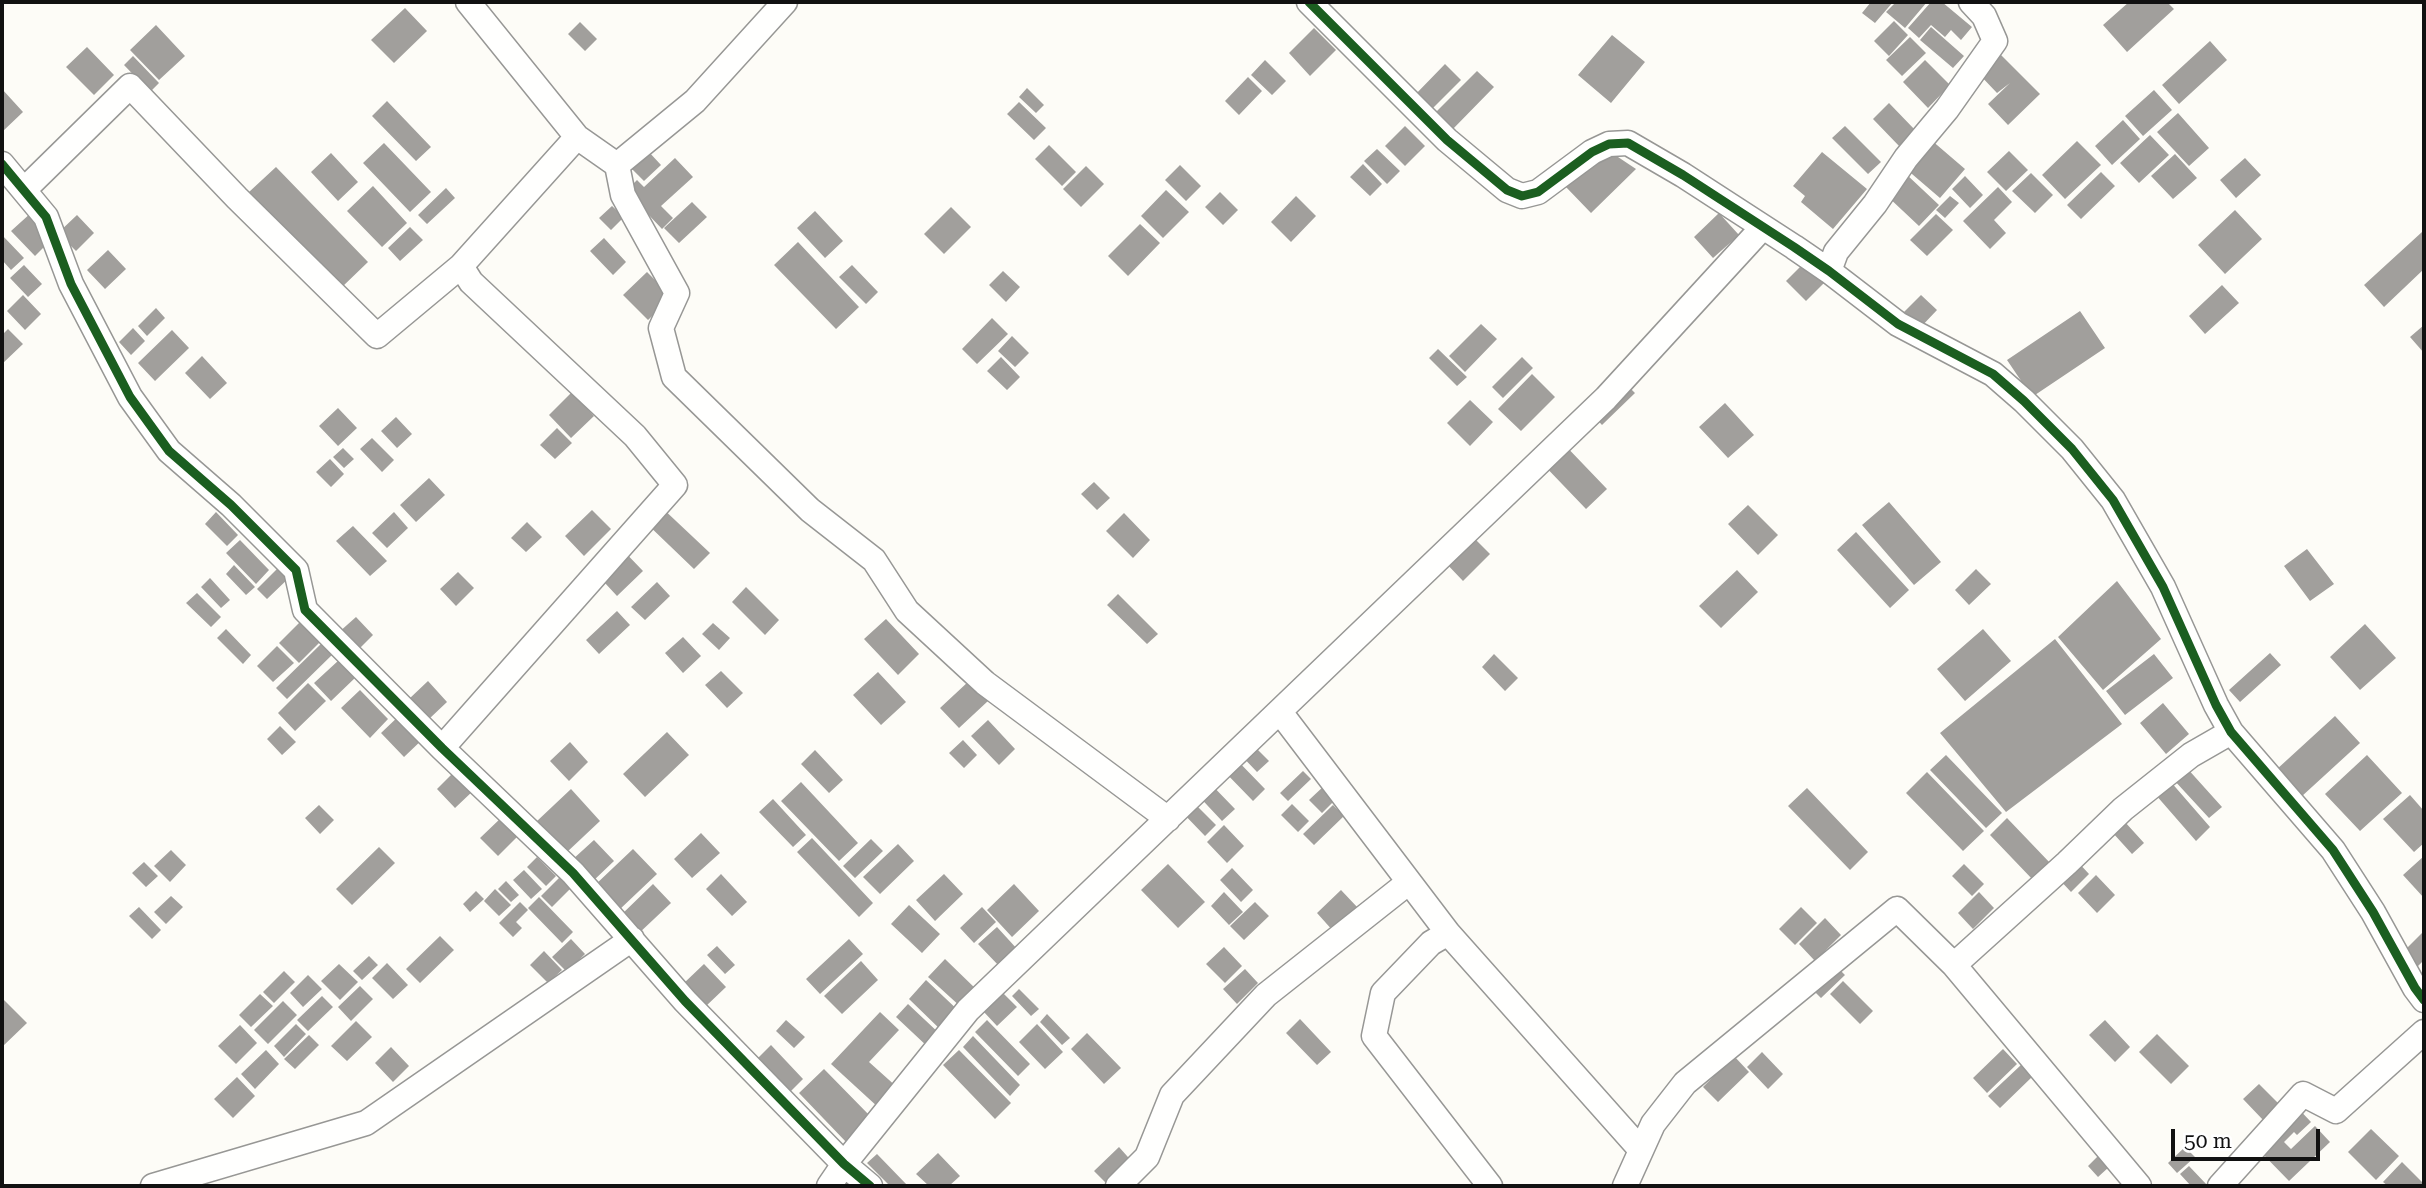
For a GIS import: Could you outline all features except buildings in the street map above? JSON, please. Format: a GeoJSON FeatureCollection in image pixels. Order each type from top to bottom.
{"type":"FeatureCollection","features":[{"type":"Feature","properties":{"kind":"street"},"geometry":{"type":"LineString","coordinates":[[468,2],[577,137],[617,165],[623,195],[677,293],[662,328],[674,377],[810,510],[874,560],[907,611],[985,682],[1168,819]]}},
{"type":"Feature","properties":{"kind":"street"},"geometry":{"type":"LineString","coordinates":[[617,165],[695,101],[785,2]]}},
{"type":"Feature","properties":{"kind":"street"},"geometry":{"type":"LineString","coordinates":[[1309,2],[1447,140],[1507,190],[1522,197],[1538,192],[1592,152],[1609,144],[1628,143],[1683,175],[1829,271],[1898,324],[1993,374],[2072,449],[2113,500],[2163,587],[2216,705],[2231,732],[2333,850],[2374,912],[2424,1000]]}},
{"type":"Feature","properties":{"kind":"street"},"geometry":{"type":"LineString","coordinates":[[1829,271],[1836,252],[1875,204],[1906,158],[1947,109],[1995,41],[1984,16],[1971,2]]}},
{"type":"Feature","properties":{"kind":"street"},"geometry":{"type":"LineString","coordinates":[[24,190],[130,86],[237,198],[377,336],[461,266],[577,137]]}},
{"type":"Feature","properties":{"kind":"street"},"geometry":{"type":"LineString","coordinates":[[2,164],[46,216],[71,284],[130,397],[169,451],[231,505],[296,570],[304,610],[442,748],[573,873],[685,1001],[844,1164],[870,1186]]}},
{"type":"Feature","properties":{"kind":"street"},"geometry":{"type":"LineString","coordinates":[[829,1186],[968,1010],[1606,398],[1763,227]]}},
{"type":"Feature","properties":{"kind":"street"},"geometry":{"type":"LineString","coordinates":[[442,748],[675,485],[635,436],[471,282],[461,266]]}},
{"type":"Feature","properties":{"kind":"street"},"geometry":{"type":"LineString","coordinates":[[1280,712],[1448,933],[1641,1150]]}},
{"type":"Feature","properties":{"kind":"street"},"geometry":{"type":"LineString","coordinates":[[1954,965],[2123,809],[2191,755],[2231,732]]}},
{"type":"Feature","properties":{"kind":"street"},"geometry":{"type":"LineString","coordinates":[[1118,1186],[1147,1157],[1172,1095],[1266,995],[1409,882]]}},
{"type":"Feature","properties":{"kind":"street"},"geometry":{"type":"LineString","coordinates":[[1625,1186],[1653,1124],[1685,1083],[1897,909],[1954,965],[2139,1186]]}},
{"type":"Feature","properties":{"kind":"street"},"geometry":{"type":"LineString","coordinates":[[1448,933],[1430,943],[1383,993],[1374,1036],[1490,1186]]}},
{"type":"Feature","properties":{"kind":"street"},"geometry":{"type":"LineString","coordinates":[[153,1186],[366,1123],[632,939]]}},
{"type":"Feature","properties":{"kind":"street"},"geometry":{"type":"LineString","coordinates":[[2220,1186],[2303,1094],[2336,1111],[2424,1032]]}},
{"type":"Feature","properties":{"kind":"cycle path"},"geometry":{"type":"LineString","coordinates":[[1309,2],[1447,140],[1507,190],[1522,196],[1538,192],[1592,152],[1609,144],[1628,143],[1794,247],[1898,324],[1993,374],[2024,401],[2072,449],[2113,500],[2163,587],[2216,705],[2231,732],[2333,850],[2424,1000]]}},
{"type":"Feature","properties":{"kind":"cycle path"},"geometry":{"type":"LineString","coordinates":[[2,164],[46,217],[71,284],[130,397],[169,451],[231,505],[296,570],[305,610],[442,748],[573,873],[685,1001],[844,1164],[870,1186]]}}]}
